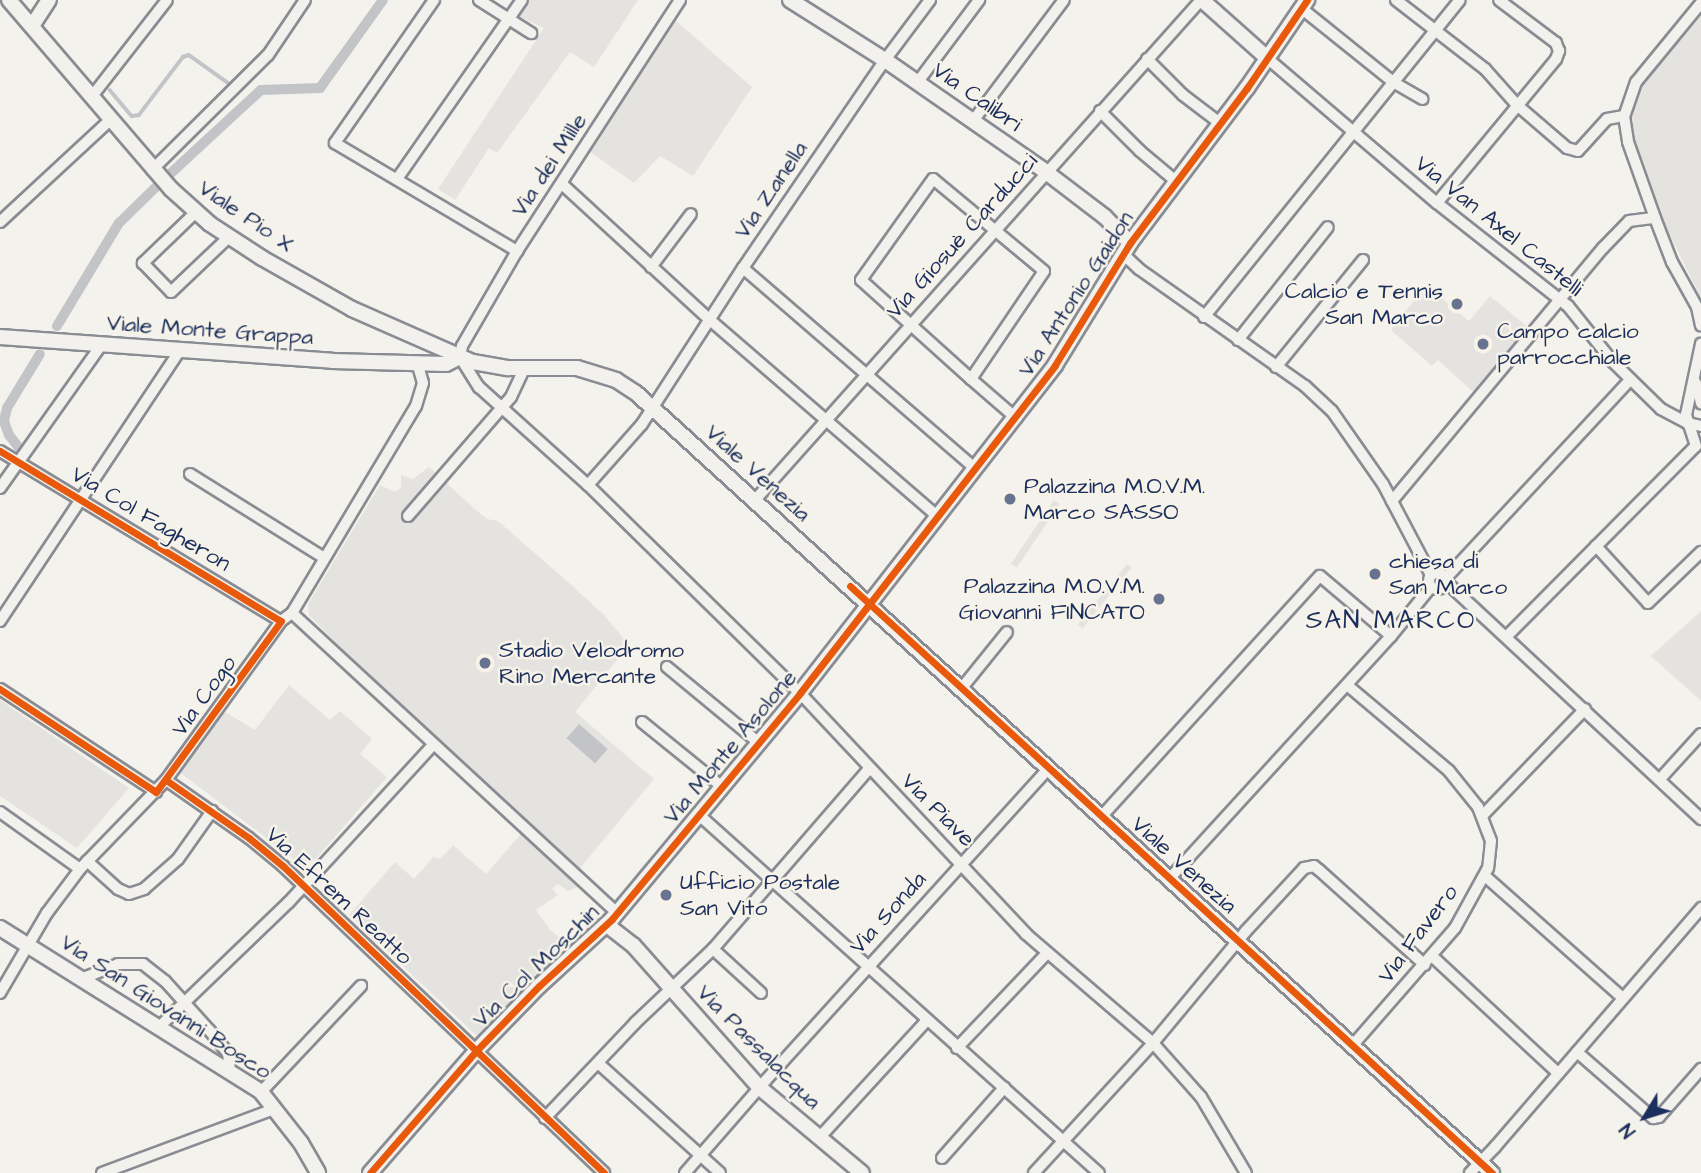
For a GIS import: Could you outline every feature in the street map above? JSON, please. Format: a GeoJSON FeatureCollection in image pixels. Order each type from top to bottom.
{"type":"FeatureCollection","features":[{"type":"Feature","properties":{"kind":"street","name":"Viale Pio X"},"geometry":{"type":"LineString","coordinates":[[9,0],[93,95],[109,121],[152,170],[195,212],[229,237],[352,309],[485,366]]}},
{"type":"Feature","properties":{"kind":"street"},"geometry":{"type":"LineString","coordinates":[[32,26],[49,0]]}},
{"type":"Feature","properties":{"kind":"street"},"geometry":{"type":"LineString","coordinates":[[93,95],[167,0]]}},
{"type":"Feature","properties":{"kind":"street"},"geometry":{"type":"LineString","coordinates":[[152,170],[268,55],[305,0]]}},
{"type":"Feature","properties":{"kind":"street"},"geometry":{"type":"LineString","coordinates":[[434,0],[335,143],[517,251]]}},
{"type":"Feature","properties":{"kind":"street"},"geometry":{"type":"LineString","coordinates":[[479,0],[531,33]]}},
{"type":"Feature","properties":{"kind":"street"},"geometry":{"type":"LineString","coordinates":[[397,179],[522,0]]}},
{"type":"Feature","properties":{"kind":"street","name":"Via dei Mille"},"geometry":{"type":"LineString","coordinates":[[460,357],[462,346],[517,251],[680,0]]}},
{"type":"Feature","properties":{"kind":"street","name":"Via Calibri"},"geometry":{"type":"LineString","coordinates":[[790,0],[885,60],[1046,172],[1105,217],[1127,248]]}},
{"type":"Feature","properties":{"kind":"street","name":"Via Zanella"},"geometry":{"type":"LineString","coordinates":[[652,407],[885,60],[930,0]]}},
{"type":"Feature","properties":{"kind":"street"},"geometry":{"type":"LineString","coordinates":[[917,83],[979,0]]}},
{"type":"Feature","properties":{"kind":"street"},"geometry":{"type":"LineString","coordinates":[[973,121],[1064,0]]}},
{"type":"Feature","properties":{"kind":"street"},"geometry":{"type":"LineString","coordinates":[[1201,0],[1267,58]]}},
{"type":"Feature","properties":{"kind":"street","name":"Via Giosuè Carducci"},"geometry":{"type":"LineString","coordinates":[[755,500],[1201,0]]}},
{"type":"Feature","properties":{"kind":"street"},"geometry":{"type":"LineString","coordinates":[[1396,0],[1485,69],[1517,105],[1567,148],[1575,151],[1581,149],[1606,120],[1624,116]]}},
{"type":"Feature","properties":{"kind":"street"},"geometry":{"type":"LineString","coordinates":[[1205,317],[1460,0]]}},
{"type":"Feature","properties":{"kind":"street"},"geometry":{"type":"LineString","coordinates":[[1437,203],[1556,59],[1558,47],[1499,0]]}},
{"type":"Feature","properties":{"kind":"street"},"geometry":{"type":"LineString","coordinates":[[1701,3],[1636,82],[1624,116],[1628,142],[1655,218],[1672,262],[1697,307],[1701,326]]}},
{"type":"Feature","properties":{"kind":"street"},"geometry":{"type":"LineString","coordinates":[[1304,4],[1393,82],[1423,99]]}},
{"type":"Feature","properties":{"kind":"street","name":"Via Antonio Gaidon"},"geometry":{"type":"LineString","coordinates":[[869,604],[1016,418],[1083,323],[1127,248],[1220,124],[1304,4]]}},
{"type":"Feature","properties":{"kind":"street","name":"Via Van Axel Castelli"},"geometry":{"type":"LineString","coordinates":[[1267,58],[1437,203],[1559,299],[1630,380],[1661,408],[1687,423],[1701,426]]}},
{"type":"Feature","properties":{"kind":"street"},"geometry":{"type":"LineString","coordinates":[[1147,59],[1183,95],[1220,124]]}},
{"type":"Feature","properties":{"kind":"street"},"geometry":{"type":"LineString","coordinates":[[1100,111],[1139,151],[1177,182]]}},
{"type":"Feature","properties":{"kind":"street"},"geometry":{"type":"LineString","coordinates":[[0,222],[109,121]]}},
{"type":"Feature","properties":{"kind":"street"},"geometry":{"type":"LineString","coordinates":[[971,379],[1044,271],[933,179],[861,280],[971,379],[1016,418]]}},
{"type":"Feature","properties":{"kind":"street"},"geometry":{"type":"LineString","coordinates":[[562,184],[710,320],[937,516]]}},
{"type":"Feature","properties":{"kind":"street"},"geometry":{"type":"LineString","coordinates":[[195,212],[143,263],[171,292],[229,237]]}},
{"type":"Feature","properties":{"kind":"street"},"geometry":{"type":"LineString","coordinates":[[651,267],[691,214]]}},
{"type":"Feature","properties":{"kind":"street"},"geometry":{"type":"LineString","coordinates":[[1392,500],[1559,299],[1626,223],[1655,218]]}},
{"type":"Feature","properties":{"kind":"street"},"geometry":{"type":"LineString","coordinates":[[1238,340],[1328,227]]}},
{"type":"Feature","properties":{"kind":"street"},"geometry":{"type":"LineString","coordinates":[[1127,248],[1139,270],[1305,386],[1332,411],[1373,467],[1431,581]]}},
{"type":"Feature","properties":{"kind":"street"},"geometry":{"type":"LineString","coordinates":[[1276,367],[1363,260]]}},
{"type":"Feature","properties":{"kind":"street"},"geometry":{"type":"LineString","coordinates":[[743,268],[975,468]]}},
{"type":"Feature","properties":{"kind":"street"},"geometry":{"type":"LineString","coordinates":[[406,332],[423,383],[416,406],[381,468],[323,557],[292,613],[318,634],[433,745],[617,913],[633,945]]}},
{"type":"Feature","properties":{"kind":"street","name":"Viale Monte Grappa"},"geometry":{"type":"LineString","coordinates":[[0,337],[343,362],[446,364],[460,357]]}},
{"type":"Feature","properties":{"kind":"street"},"geometry":{"type":"LineString","coordinates":[[1506,637],[1694,448],[1696,440],[1686,415],[1701,344]]}},
{"type":"Feature","properties":{"kind":"street"},"geometry":{"type":"LineString","coordinates":[[0,488],[102,345]]}},
{"type":"Feature","properties":{"kind":"street"},"geometry":{"type":"LineString","coordinates":[[0,621],[179,352]]}},
{"type":"Feature","properties":{"kind":"street","name":"Via Piave"},"geometry":{"type":"LineString","coordinates":[[460,357],[480,387],[588,485],[800,693],[869,769],[962,863],[1002,910],[1046,953],[1153,1043],[1201,1097],[1247,1173]]}},
{"type":"Feature","properties":{"kind":"street"},"geometry":{"type":"LineString","coordinates":[[480,387],[477,378],[485,366]]}},
{"type":"Feature","properties":{"kind":"street","name":"Viale Venezia"},"geometry":{"type":"LineString","coordinates":[[485,366],[566,367],[602,375],[627,386],[1486,1168]]}},
{"type":"Feature","properties":{"kind":"street"},"geometry":{"type":"LineString","coordinates":[[408,516],[503,407],[516,390],[525,367]]}},
{"type":"Feature","properties":{"kind":"street"},"geometry":{"type":"LineString","coordinates":[[1445,580],[1630,380]]}},
{"type":"Feature","properties":{"kind":"street"},"geometry":{"type":"LineString","coordinates":[[1695,380],[1701,403]]}},
{"type":"Feature","properties":{"kind":"street"},"geometry":{"type":"LineString","coordinates":[[588,485],[642,425],[652,407]]}},
{"type":"Feature","properties":{"kind":"street","name":"Via Col Fagheron"},"geometry":{"type":"LineString","coordinates":[[0,451],[281,621]]}},
{"type":"Feature","properties":{"kind":"street"},"geometry":{"type":"LineString","coordinates":[[190,474],[323,557]]}},
{"type":"Feature","properties":{"kind":"street"},"geometry":{"type":"LineString","coordinates":[[1596,546],[1648,603],[1701,552]]}},
{"type":"Feature","properties":{"kind":"street"},"geometry":{"type":"LineString","coordinates":[[1170,878],[1391,636],[1438,573],[1701,819]]}},
{"type":"Feature","properties":{"kind":"street"},"geometry":{"type":"LineString","coordinates":[[1102,816],[1320,576],[1391,636]]}},
{"type":"Feature","properties":{"kind":"street","name":"Via Monte Asolone"},"geometry":{"type":"LineString","coordinates":[[617,913],[800,693],[869,604]]}},
{"type":"Feature","properties":{"kind":"street","name":"Via Cogo"},"geometry":{"type":"LineString","coordinates":[[0,993],[47,913],[83,865],[166,780],[281,621],[292,613]]}},
{"type":"Feature","properties":{"kind":"street"},"geometry":{"type":"LineString","coordinates":[[961,689],[1007,632]]}},
{"type":"Feature","properties":{"kind":"street"},"geometry":{"type":"LineString","coordinates":[[667,667],[758,742]]}},
{"type":"Feature","properties":{"kind":"street","name":"Via Favero"},"geometry":{"type":"LineString","coordinates":[[1347,685],[1448,771],[1483,815],[1491,841],[1485,876],[1455,928],[1353,1045]]}},
{"type":"Feature","properties":{"kind":"street"},"geometry":{"type":"LineString","coordinates":[[0,689],[156,792]]}},
{"type":"Feature","properties":{"kind":"street"},"geometry":{"type":"LineString","coordinates":[[1483,815],[1586,709]]}},
{"type":"Feature","properties":{"kind":"street"},"geometry":{"type":"LineString","coordinates":[[642,722],[721,786]]}},
{"type":"Feature","properties":{"kind":"street"},"geometry":{"type":"LineString","coordinates":[[1660,779],[1701,734]]}},
{"type":"Feature","properties":{"kind":"street"},"geometry":{"type":"LineString","coordinates":[[159,1027],[305,886],[433,745]]}},
{"type":"Feature","properties":{"kind":"street","name":"Via Sonda"},"geometry":{"type":"LineString","coordinates":[[685,1173],[759,1087],[1049,768]]}},
{"type":"Feature","properties":{"kind":"street"},"geometry":{"type":"LineString","coordinates":[[545,1118],[670,989],[713,949],[773,883],[869,769]]}},
{"type":"Feature","properties":{"kind":"street","name":"Via Efrem Reatto"},"geometry":{"type":"LineString","coordinates":[[166,780],[212,811],[305,886],[604,1173]]}},
{"type":"Feature","properties":{"kind":"street"},"geometry":{"type":"LineString","coordinates":[[0,812],[128,894],[144,889],[178,859],[212,811]]}},
{"type":"Feature","properties":{"kind":"street"},"geometry":{"type":"LineString","coordinates":[[698,814],[1099,1173]]}},
{"type":"Feature","properties":{"kind":"street"},"geometry":{"type":"LineString","coordinates":[[1036,1171],[1153,1043],[1304,868],[1314,866],[1558,1073]]}},
{"type":"Feature","properties":{"kind":"street"},"geometry":{"type":"LineString","coordinates":[[1485,876],[1623,998]]}},
{"type":"Feature","properties":{"kind":"street"},"geometry":{"type":"LineString","coordinates":[[1469,1173],[1486,1168],[1558,1073],[1701,908]]}},
{"type":"Feature","properties":{"kind":"street","name":"Via Col Moschin"},"geometry":{"type":"LineString","coordinates":[[370,1173],[475,1052],[539,986],[617,913]]}},
{"type":"Feature","properties":{"kind":"street"},"geometry":{"type":"LineString","coordinates":[[607,925],[633,945]]}},
{"type":"Feature","properties":{"kind":"street","name":"Via San Giovanni Bosco"},"geometry":{"type":"LineString","coordinates":[[0,928],[261,1092],[301,1143],[318,1173]]}},
{"type":"Feature","properties":{"kind":"street","name":"Via Passalacqua"},"geometry":{"type":"LineString","coordinates":[[633,945],[759,1087],[862,1173]]}},
{"type":"Feature","properties":{"kind":"street"},"geometry":{"type":"LineString","coordinates":[[713,949],[761,993]]}},
{"type":"Feature","properties":{"kind":"street"},"geometry":{"type":"LineString","coordinates":[[957,1048],[1046,953]]}},
{"type":"Feature","properties":{"kind":"street"},"geometry":{"type":"LineString","coordinates":[[81,979],[118,964],[143,964],[184,1001],[228,1053],[230,1071]]}},
{"type":"Feature","properties":{"kind":"street"},"geometry":{"type":"LineString","coordinates":[[261,1092],[361,986]]}},
{"type":"Feature","properties":{"kind":"street"},"geometry":{"type":"LineString","coordinates":[[820,1138],[927,1020]]}},
{"type":"Feature","properties":{"kind":"street"},"geometry":{"type":"LineString","coordinates":[[1577,1052],[1653,1118],[1659,1117],[1701,1069]]}},
{"type":"Feature","properties":{"kind":"street"},"geometry":{"type":"LineString","coordinates":[[598,1063],[720,1173]]}},
{"type":"Feature","properties":{"kind":"street"},"geometry":{"type":"LineString","coordinates":[[942,1158],[1004,1088]]}},
{"type":"Feature","properties":{"kind":"street"},"geometry":{"type":"LineString","coordinates":[[102,1173],[274,1109]]}},
{"type":"Feature","properties":{"kind":"shaded area"},"geometry":{"type":"Polygon","coordinates":[[[529,0],[638,0],[594,67],[570,52],[497,153],[489,148],[455,200],[438,189],[544,28],[518,16],[529,0]]]}},
{"type":"Feature","properties":{"kind":"shaded area"},"geometry":{"type":"Polygon","coordinates":[[[1701,16],[1701,298],[1660,215],[1631,129],[1631,111],[1640,88],[1701,16]]]}},
{"type":"Feature","properties":{"kind":"shaded area"},"geometry":{"type":"Polygon","coordinates":[[[675,20],[752,87],[693,176],[660,156],[634,183],[590,152],[675,20]]]}},
{"type":"Feature","properties":{"kind":"shaded area"},"geometry":{"type":"Polygon","coordinates":[[[1426,285],[1469,321],[1490,296],[1529,328],[1478,391],[1473,392],[1438,360],[1432,366],[1391,330],[1426,285]]]}},
{"type":"Feature","properties":{"kind":"shaded area","name":"Stadio Velodromo Rino Mercante"},"geometry":{"type":"Polygon","coordinates":[[[429,467],[477,511],[487,519],[498,521],[569,583],[604,615],[629,645],[575,712],[654,779],[576,873],[480,781],[474,770],[372,680],[309,615],[308,604],[380,485],[395,492],[401,488],[401,475],[413,479],[429,467]]]}},
{"type":"Feature","properties":{"kind":"shaded area"},"geometry":{"type":"Polygon","coordinates":[[[1054,500],[1060,504],[1017,568],[1011,564],[1054,500]]]}},
{"type":"Feature","properties":{"kind":"shaded area"},"geometry":{"type":"Polygon","coordinates":[[[1127,564],[1132,568],[1083,628],[1078,625],[1127,564]]]}},
{"type":"Feature","properties":{"kind":"shaded area"},"geometry":{"type":"Polygon","coordinates":[[[1701,611],[1701,701],[1651,656],[1701,611]]]}},
{"type":"Feature","properties":{"kind":"shaded area"},"geometry":{"type":"Polygon","coordinates":[[[289,685],[330,720],[340,711],[372,739],[360,754],[387,777],[307,869],[178,771],[222,710],[255,730],[289,685]]]}},
{"type":"Feature","properties":{"kind":"shaded area"},"geometry":{"type":"Polygon","coordinates":[[[0,700],[129,788],[77,848],[0,796],[0,700]]]}},
{"type":"Feature","properties":{"kind":"shaded area"},"geometry":{"type":"Polygon","coordinates":[[[579,724],[608,749],[595,763],[567,738],[579,724]]]}},
{"type":"Feature","properties":{"kind":"shaded area"},"geometry":{"type":"Polygon","coordinates":[[[521,834],[581,886],[568,891],[558,884],[552,889],[558,895],[536,910],[551,931],[570,945],[478,1037],[349,915],[395,862],[414,879],[433,857],[440,859],[453,845],[486,874],[521,834]]]}},
{"type":"Feature","properties":{"kind":"waterway"},"geometry":{"type":"LineString","coordinates":[[171,173],[261,90],[320,88],[383,0]]}},
{"type":"Feature","properties":{"kind":"waterway"},"geometry":{"type":"LineString","coordinates":[[110,90],[132,116],[139,115],[183,57],[189,55],[231,85]]}},
{"type":"Feature","properties":{"kind":"waterway"},"geometry":{"type":"LineString","coordinates":[[57,326],[119,223],[156,187]]}},
{"type":"Feature","properties":{"kind":"waterway"},"geometry":{"type":"LineString","coordinates":[[20,449],[9,435],[4,421],[7,408],[40,354]]}},
{"type":"Feature","properties":{"kind":"cycle path"},"geometry":{"type":"LineString","coordinates":[[370,1173],[475,1052],[539,986],[612,919],[800,693],[1055,365],[1130,243],[1247,88],[1307,0]]}},
{"type":"Feature","properties":{"kind":"cycle path"},"geometry":{"type":"LineString","coordinates":[[0,451],[281,621],[156,792],[0,689]]}},
{"type":"Feature","properties":{"kind":"cycle path"},"geometry":{"type":"LineString","coordinates":[[850,586],[1492,1173]]}},
{"type":"Feature","properties":{"kind":"cycle path"},"geometry":{"type":"LineString","coordinates":[[166,780],[249,838],[283,866],[604,1173]]}},
{"type":"Feature","properties":{"kind":"place","name":"Calcio e Tennis San Marco"},"geometry":{"type":"Point","coordinates":[1457,304]}},
{"type":"Feature","properties":{"kind":"place","name":"Campo calcio parrocchiale"},"geometry":{"type":"Point","coordinates":[1483,344]}},
{"type":"Feature","properties":{"kind":"place","name":"Palazzina M.O.V.M. Marco SASSO"},"geometry":{"type":"Point","coordinates":[1010,499]}},
{"type":"Feature","properties":{"kind":"place","name":"chiesa di San Marco"},"geometry":{"type":"Point","coordinates":[1375,574]}},
{"type":"Feature","properties":{"kind":"place","name":"Palazzina M.O.V.M. Giovanni FINCATO"},"geometry":{"type":"Point","coordinates":[1159,599]}},
{"type":"Feature","properties":{"kind":"place","name":"Stadio Velodromo Rino Mercante"},"geometry":{"type":"Point","coordinates":[485,663]}},
{"type":"Feature","properties":{"kind":"place","name":"Ufficio Postale San Vito"},"geometry":{"type":"Point","coordinates":[666,895]}},
{"type":"Feature","properties":{"kind":"district","name":"SAN MARCO"},"geometry":{"type":"Point","coordinates":[1391,621]}}]}
